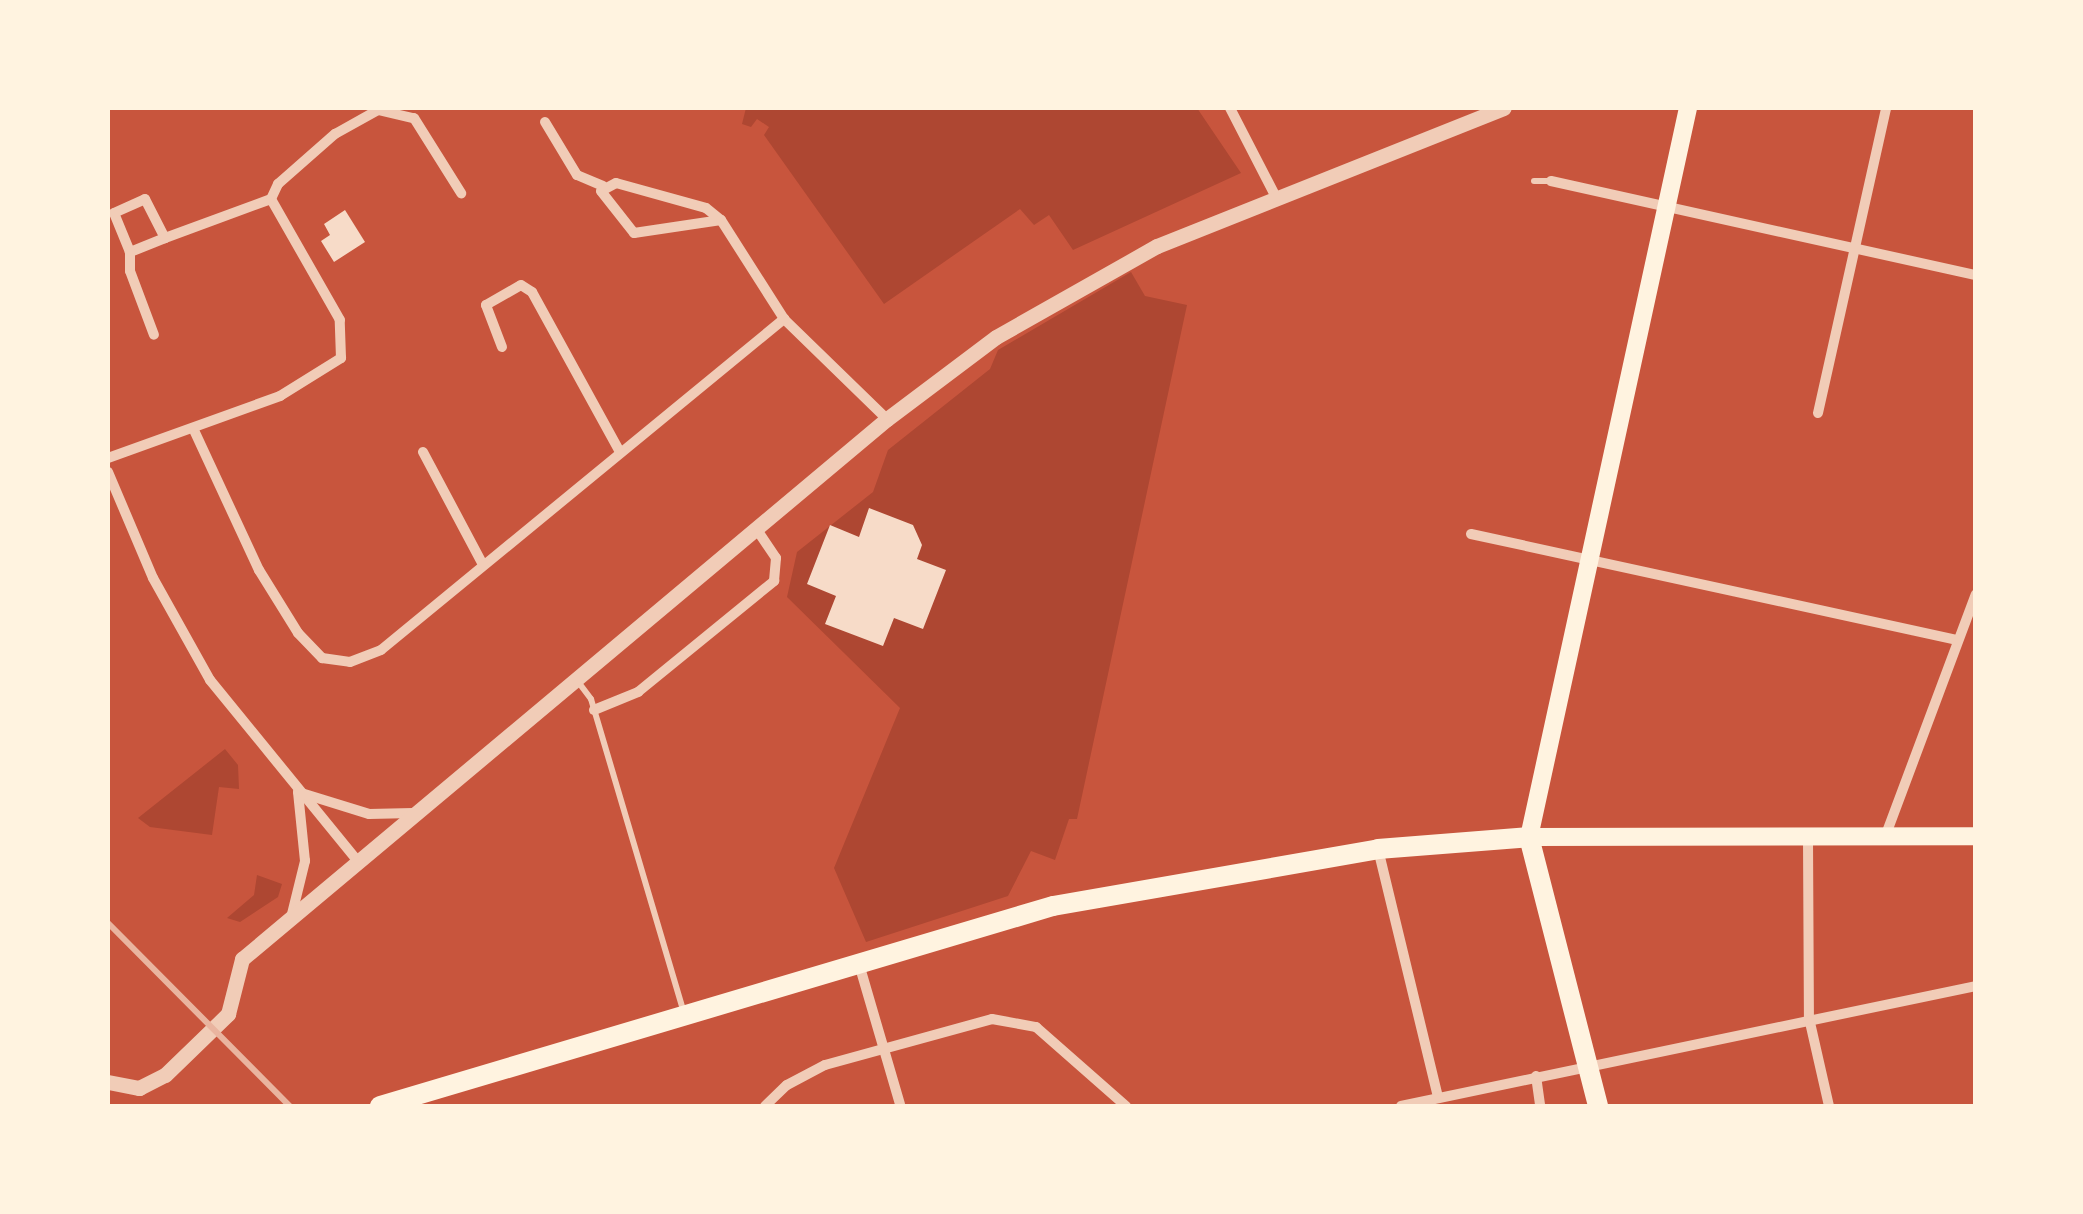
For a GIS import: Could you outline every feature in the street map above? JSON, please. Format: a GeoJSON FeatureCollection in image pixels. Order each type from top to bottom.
{"type":"FeatureCollection","features":[{"type":"Feature","properties":{"kind":"main road"},"geometry":{"type":"LineString","coordinates":[[1598,1106],[1529,837],[1586,559],[1688,108]]}},
{"type":"Feature","properties":{"kind":"main road"},"geometry":{"type":"LineString","coordinates":[[380,1106],[1053,906],[1378,849],[1529,837],[1976,836]]}},
{"type":"Feature","properties":{"kind":"street"},"geometry":{"type":"LineString","coordinates":[[1230,108],[1275,194]]}},
{"type":"Feature","properties":{"kind":"street"},"geometry":{"type":"LineString","coordinates":[[108,1082],[152,1084],[204,1042],[218,1028],[231,1004],[235,968],[887,419],[996,337],[1081,286],[1275,194],[1503,108]]}},
{"type":"Feature","properties":{"kind":"street"},"geometry":{"type":"LineString","coordinates":[[1818,413],[1886,108]]}},
{"type":"Feature","properties":{"kind":"street"},"geometry":{"type":"LineString","coordinates":[[130,252],[271,199],[317,149],[378,110],[421,124],[461,194]]}},
{"type":"Feature","properties":{"kind":"street"},"geometry":{"type":"LineString","coordinates":[[545,122],[577,175],[603,186],[616,183],[706,208],[721,220],[784,318],[887,419]]}},
{"type":"Feature","properties":{"kind":"street"},"geometry":{"type":"LineString","coordinates":[[1550,181],[1976,275]]}},
{"type":"Feature","properties":{"kind":"street"},"geometry":{"type":"LineString","coordinates":[[603,186],[602,197],[634,234],[721,220]]}},
{"type":"Feature","properties":{"kind":"street"},"geometry":{"type":"LineString","coordinates":[[154,335],[130,272],[130,252],[110,212],[145,199],[165,238]]}},
{"type":"Feature","properties":{"kind":"street"},"geometry":{"type":"LineString","coordinates":[[108,458],[280,396],[342,358],[340,320],[271,199]]}},
{"type":"Feature","properties":{"kind":"street"},"geometry":{"type":"LineString","coordinates":[[502,347],[486,305],[520,286],[532,292],[620,452]]}},
{"type":"Feature","properties":{"kind":"street"},"geometry":{"type":"LineString","coordinates":[[194,428],[259,570],[322,658],[367,658],[784,318]]}},
{"type":"Feature","properties":{"kind":"street"},"geometry":{"type":"LineString","coordinates":[[423,452],[484,565]]}},
{"type":"Feature","properties":{"kind":"street"},"geometry":{"type":"LineString","coordinates":[[108,472],[198,662],[359,864]]}},
{"type":"Feature","properties":{"kind":"street"},"geometry":{"type":"LineString","coordinates":[[594,710],[638,692],[774,580],[776,558],[756,528]]}},
{"type":"Feature","properties":{"kind":"street"},"geometry":{"type":"LineString","coordinates":[[1471,534],[1958,640]]}},
{"type":"Feature","properties":{"kind":"street"},"geometry":{"type":"LineString","coordinates":[[1885,838],[1976,594]]}},
{"type":"Feature","properties":{"kind":"street"},"geometry":{"type":"LineString","coordinates":[[298,792],[370,814],[418,813]]}},
{"type":"Feature","properties":{"kind":"street"},"geometry":{"type":"LineString","coordinates":[[290,920],[305,861],[298,792]]}},
{"type":"Feature","properties":{"kind":"street"},"geometry":{"type":"LineString","coordinates":[[1808,839],[1809,1018],[1829,1106]]}},
{"type":"Feature","properties":{"kind":"street"},"geometry":{"type":"LineString","coordinates":[[1378,849],[1438,1097]]}},
{"type":"Feature","properties":{"kind":"street"},"geometry":{"type":"LineString","coordinates":[[859,964],[900,1104]]}},
{"type":"Feature","properties":{"kind":"street"},"geometry":{"type":"LineString","coordinates":[[1401,1106],[1976,986]]}},
{"type":"Feature","properties":{"kind":"street"},"geometry":{"type":"LineString","coordinates":[[765,1106],[787,1085],[825,1065],[965,1024],[1014,1021],[1058,1042],[1126,1106]]}},
{"type":"Feature","properties":{"kind":"street"},"geometry":{"type":"LineString","coordinates":[[1536,1076],[1540,1106]]}},
{"type":"Feature","properties":{"kind":"lane"},"geometry":{"type":"LineString","coordinates":[[1534,181],[1550,181]]}},
{"type":"Feature","properties":{"kind":"lane"},"geometry":{"type":"LineString","coordinates":[[576,678],[594,710],[685,1018]]}},
{"type":"Feature","properties":{"kind":"shaded area"},"geometry":{"type":"Polygon","coordinates":[[[746,108],[1197,108],[1241,173],[1073,250],[1049,215],[1034,225],[1020,209],[884,304],[764,135],[769,127],[757,119],[751,127],[742,124],[746,108]]]}},
{"type":"Feature","properties":{"kind":"shaded area"},"geometry":{"type":"Polygon","coordinates":[[[1131,272],[1145,296],[1187,305],[1077,819],[1069,819],[1055,860],[1031,851],[1008,896],[866,942],[834,868],[900,708],[787,597],[797,552],[873,492],[888,450],[990,369],[998,350],[1131,272]]]}},
{"type":"Feature","properties":{"kind":"shaded area"},"geometry":{"type":"Polygon","coordinates":[[[225,749],[238,765],[239,789],[219,787],[212,835],[150,827],[138,818],[225,749]]]}},
{"type":"Feature","properties":{"kind":"shaded area"},"geometry":{"type":"Polygon","coordinates":[[[257,875],[282,884],[278,897],[240,922],[227,918],[254,895],[257,875]]]}},
{"type":"Feature","properties":{"kind":"building"},"geometry":{"type":"Polygon","coordinates":[[[345,210],[365,242],[334,262],[321,241],[330,235],[324,224],[345,210]]]}},
{"type":"Feature","properties":{"kind":"building"},"geometry":{"type":"Polygon","coordinates":[[[869,508],[913,525],[922,545],[917,559],[946,570],[923,629],[894,618],[883,646],[825,624],[836,596],[807,584],[830,525],[859,537],[869,508]]]}},
{"type":"Feature","properties":{"kind":"railway"},"geometry":{"type":"LineString","coordinates":[[108,923],[290,1106]]}}]}
